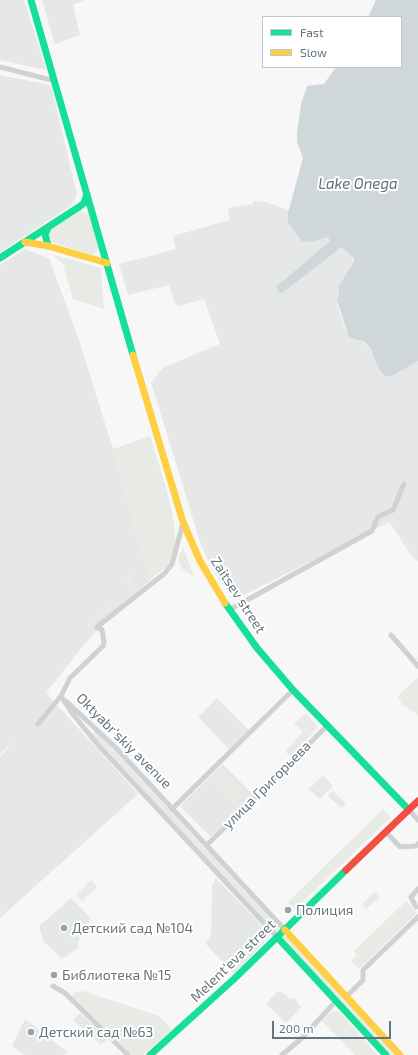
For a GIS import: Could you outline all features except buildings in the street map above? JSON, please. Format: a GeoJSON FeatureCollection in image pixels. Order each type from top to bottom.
{"type":"FeatureCollection","features":[{"type":"Feature","properties":{"kind":"main road","name":"Zaitsev street"},"geometry":{"type":"LineString","coordinates":[[32,0],[156,434],[184,522],[200,561],[229,610],[257,648],[293,690],[408,809]]}},
{"type":"Feature","properties":{"kind":"main road"},"geometry":{"type":"LineString","coordinates":[[0,258],[79,207],[84,203],[87,194]]}},
{"type":"Feature","properties":{"kind":"main road"},"geometry":{"type":"LineString","coordinates":[[79,207],[89,209],[93,213]]}},
{"type":"Feature","properties":{"kind":"main road"},"geometry":{"type":"LineString","coordinates":[[48,227],[45,234],[48,246]]}},
{"type":"Feature","properties":{"kind":"main road"},"geometry":{"type":"LineString","coordinates":[[25,242],[48,246],[107,263]]}},
{"type":"Feature","properties":{"kind":"main road"},"geometry":{"type":"LineString","coordinates":[[90,258],[98,256],[103,248]]}},
{"type":"Feature","properties":{"kind":"main road","name":"Melent'eva street"},"geometry":{"type":"LineString","coordinates":[[150,1055],[234,979],[408,809],[418,802]]}},
{"type":"Feature","properties":{"kind":"main road","name":"Oktyabr'skiy avenue"},"geometry":{"type":"LineString","coordinates":[[285,930],[362,1014],[396,1054]]}},
{"type":"Feature","properties":{"kind":"main road","name":"Oktyabr'skiy avenue"},"geometry":{"type":"LineString","coordinates":[[277,937],[386,1055]]}},
{"type":"Feature","properties":{"kind":"main road"},"geometry":{"type":"LineString","coordinates":[[314,976],[315,972],[321,970]]}},
{"type":"Feature","properties":{"kind":"main road"},"geometry":{"type":"LineString","coordinates":[[354,1020],[358,1020],[362,1014]]}},
{"type":"Feature","properties":{"kind":"street"},"geometry":{"type":"LineString","coordinates":[[0,67],[55,81]]}},
{"type":"Feature","properties":{"kind":"street"},"geometry":{"type":"LineString","coordinates":[[229,610],[372,531],[378,517],[393,510],[404,484]]}},
{"type":"Feature","properties":{"kind":"street"},"geometry":{"type":"LineString","coordinates":[[38,724],[61,696],[70,678],[102,646],[104,642],[102,630],[97,627],[165,573],[172,564],[184,522]]}},
{"type":"Feature","properties":{"kind":"street"},"geometry":{"type":"LineString","coordinates":[[390,635],[418,666]]}},
{"type":"Feature","properties":{"kind":"street"},"geometry":{"type":"LineString","coordinates":[[172,809],[293,690]]}},
{"type":"Feature","properties":{"kind":"street","name":"Oktyabr'skiy avenue"},"geometry":{"type":"LineString","coordinates":[[61,696],[97,729],[285,930]]}},
{"type":"Feature","properties":{"kind":"street","name":"Oktyabr'skiy avenue"},"geometry":{"type":"LineString","coordinates":[[61,696],[89,734],[277,937]]}},
{"type":"Feature","properties":{"kind":"street","name":"улица Григорьева"},"geometry":{"type":"LineString","coordinates":[[207,845],[328,725]]}},
{"type":"Feature","properties":{"kind":"street"},"geometry":{"type":"LineString","coordinates":[[89,734],[92,729],[97,729]]}},
{"type":"Feature","properties":{"kind":"street"},"geometry":{"type":"LineString","coordinates":[[152,801],[155,795],[159,794]]}},
{"type":"Feature","properties":{"kind":"street","name":"Zaitsev street"},"geometry":{"type":"LineString","coordinates":[[408,809],[418,820]]}},
{"type":"Feature","properties":{"kind":"street"},"geometry":{"type":"LineString","coordinates":[[386,832],[400,847],[416,846],[418,844]]}},
{"type":"Feature","properties":{"kind":"street"},"geometry":{"type":"LineString","coordinates":[[189,842],[193,836],[196,835]]}},
{"type":"Feature","properties":{"kind":"street"},"geometry":{"type":"LineString","coordinates":[[233,889],[239,887],[241,882]]}},
{"type":"Feature","properties":{"kind":"street"},"geometry":{"type":"LineString","coordinates":[[416,906],[411,897],[418,889]]}},
{"type":"Feature","properties":{"kind":"street"},"geometry":{"type":"LineString","coordinates":[[346,997],[363,980],[364,970],[418,917]]}},
{"type":"Feature","properties":{"kind":"street"},"geometry":{"type":"LineString","coordinates":[[52,986],[65,993],[128,1055]]}},
{"type":"Feature","properties":{"kind":"street"},"geometry":{"type":"LineString","coordinates":[[282,1055],[302,1038],[336,1001]]}},
{"type":"Feature","properties":{"kind":"shaded area"},"geometry":{"type":"Polygon","coordinates":[[[0,0],[24,0],[46,70],[0,60],[0,0]]]}},
{"type":"Feature","properties":{"kind":"shaded area"},"geometry":{"type":"Polygon","coordinates":[[[42,0],[85,0],[73,5],[80,35],[55,44],[42,0]]]}},
{"type":"Feature","properties":{"kind":"shaded area"},"geometry":{"type":"Polygon","coordinates":[[[0,75],[51,85],[77,195],[71,206],[0,252],[0,75]]]}},
{"type":"Feature","properties":{"kind":"shaded area"},"geometry":{"type":"Polygon","coordinates":[[[254,201],[266,202],[289,210],[288,222],[307,242],[329,237],[330,242],[338,250],[343,249],[352,255],[353,264],[338,290],[339,294],[337,305],[346,331],[353,340],[360,340],[368,346],[388,377],[418,361],[418,561],[413,558],[389,522],[234,600],[213,570],[201,545],[151,382],[164,367],[220,344],[204,299],[178,306],[174,301],[169,285],[128,295],[119,264],[176,249],[173,236],[230,220],[228,208],[253,204],[254,201]]]}},
{"type":"Feature","properties":{"kind":"shaded area"},"geometry":{"type":"Polygon","coordinates":[[[81,211],[89,215],[99,248],[93,255],[49,241],[48,234],[50,229],[81,211]]]}},
{"type":"Feature","properties":{"kind":"shaded area"},"geometry":{"type":"Polygon","coordinates":[[[25,249],[49,258],[79,340],[113,449],[150,580],[87,641],[46,693],[138,794],[0,918],[0,757],[17,736],[0,755],[0,265],[25,249]]]}},
{"type":"Feature","properties":{"kind":"shaded area"},"geometry":{"type":"Polygon","coordinates":[[[51,254],[101,268],[104,309],[73,299],[63,264],[51,254]]]}},
{"type":"Feature","properties":{"kind":"shaded area"},"geometry":{"type":"Polygon","coordinates":[[[150,436],[164,481],[173,518],[175,549],[171,561],[167,566],[150,580],[113,449],[150,436]]]}},
{"type":"Feature","properties":{"kind":"shaded area"},"geometry":{"type":"Polygon","coordinates":[[[183,547],[194,577],[182,569],[178,559],[183,547]]]}},
{"type":"Feature","properties":{"kind":"shaded area"},"geometry":{"type":"Polygon","coordinates":[[[129,571],[135,594],[131,596],[129,594],[126,579],[128,578],[127,572],[129,571]]]}},
{"type":"Feature","properties":{"kind":"shaded area"},"geometry":{"type":"Polygon","coordinates":[[[118,599],[121,602],[95,621],[93,617],[118,599]]]}},
{"type":"Feature","properties":{"kind":"shaded area"},"geometry":{"type":"Polygon","coordinates":[[[418,678],[418,715],[402,704],[398,697],[401,692],[418,678]]]}},
{"type":"Feature","properties":{"kind":"shaded area"},"geometry":{"type":"Polygon","coordinates":[[[217,698],[249,730],[229,749],[198,717],[217,698]]]}},
{"type":"Feature","properties":{"kind":"shaded area"},"geometry":{"type":"Polygon","coordinates":[[[306,713],[318,727],[291,757],[285,751],[303,732],[294,723],[306,713]]]}},
{"type":"Feature","properties":{"kind":"shaded area"},"geometry":{"type":"Polygon","coordinates":[[[95,730],[278,927],[277,931],[274,931],[92,735],[95,730]]]}},
{"type":"Feature","properties":{"kind":"shaded area"},"geometry":{"type":"Polygon","coordinates":[[[223,764],[254,796],[211,837],[180,806],[223,764]]]}},
{"type":"Feature","properties":{"kind":"shaded area"},"geometry":{"type":"Polygon","coordinates":[[[323,775],[333,786],[320,799],[309,789],[323,775]]]}},
{"type":"Feature","properties":{"kind":"shaded area"},"geometry":{"type":"Polygon","coordinates":[[[227,777],[243,794],[233,803],[218,786],[227,777]]]}},
{"type":"Feature","properties":{"kind":"shaded area"},"geometry":{"type":"Polygon","coordinates":[[[333,791],[346,804],[341,808],[328,796],[333,791]]]}},
{"type":"Feature","properties":{"kind":"shaded area"},"geometry":{"type":"Polygon","coordinates":[[[383,809],[391,817],[295,909],[288,902],[383,809]]]}},
{"type":"Feature","properties":{"kind":"shaded area"},"geometry":{"type":"Polygon","coordinates":[[[216,878],[270,934],[269,937],[234,974],[205,943],[211,937],[212,886],[216,878]]]}},
{"type":"Feature","properties":{"kind":"shaded area"},"geometry":{"type":"Polygon","coordinates":[[[91,880],[97,887],[82,901],[76,895],[91,880]]]}},
{"type":"Feature","properties":{"kind":"shaded area"},"geometry":{"type":"Polygon","coordinates":[[[375,892],[380,897],[366,909],[362,904],[375,892]]]}},
{"type":"Feature","properties":{"kind":"shaded area","name":"Детский сад №104"},"geometry":{"type":"Polygon","coordinates":[[[71,898],[90,917],[87,930],[80,937],[77,949],[62,959],[43,941],[39,926],[71,898]]]}},
{"type":"Feature","properties":{"kind":"shaded area"},"geometry":{"type":"Polygon","coordinates":[[[406,901],[417,913],[359,969],[351,961],[357,955],[354,951],[406,901]]]}},
{"type":"Feature","properties":{"kind":"shaded area"},"geometry":{"type":"Polygon","coordinates":[[[284,936],[287,937],[397,1055],[390,1055],[283,940],[284,936]]]}},
{"type":"Feature","properties":{"kind":"shaded area"},"geometry":{"type":"Polygon","coordinates":[[[83,991],[159,1016],[172,1030],[143,1055],[132,1055],[72,996],[75,992],[83,991]]]}},
{"type":"Feature","properties":{"kind":"shaded area"},"geometry":{"type":"Polygon","coordinates":[[[278,991],[281,993],[282,992],[290,999],[294,998],[301,1007],[286,1023],[267,1005],[267,1002],[278,991]]]}},
{"type":"Feature","properties":{"kind":"shaded area"},"geometry":{"type":"Polygon","coordinates":[[[333,1010],[335,1012],[337,1010],[378,1055],[355,1055],[322,1021],[333,1010]]]}},
{"type":"Feature","properties":{"kind":"shaded area"},"geometry":{"type":"Polygon","coordinates":[[[80,1013],[108,1039],[101,1045],[73,1020],[80,1013]]]}},
{"type":"Feature","properties":{"kind":"shaded area","name":"Детский сад №63"},"geometry":{"type":"Polygon","coordinates":[[[25,1019],[67,1052],[64,1055],[25,1055],[12,1046],[25,1019]]]}},
{"type":"Feature","properties":{"kind":"water","name":"Lake Onega"},"geometry":{"type":"Polygon","coordinates":[[[376,0],[418,0],[418,361],[388,377],[380,371],[367,344],[363,341],[349,337],[337,301],[339,294],[338,287],[353,264],[354,259],[347,251],[341,248],[282,293],[280,293],[276,287],[330,241],[328,237],[316,241],[302,242],[288,222],[288,213],[303,158],[297,142],[297,133],[301,104],[307,86],[324,84],[335,68],[402,68],[402,16],[368,16],[376,0]]]}},
{"type":"Feature","properties":{"kind":"traffic: fast"},"geometry":{"type":"LineString","coordinates":[[31,0],[133,355]]}},
{"type":"Feature","properties":{"kind":"traffic: fast"},"geometry":{"type":"LineString","coordinates":[[0,258],[79,207],[84,203],[87,194]]}},
{"type":"Feature","properties":{"kind":"traffic: fast"},"geometry":{"type":"LineString","coordinates":[[48,228],[45,234],[48,246]]}},
{"type":"Feature","properties":{"kind":"traffic: fast"},"geometry":{"type":"LineString","coordinates":[[225,603],[257,648],[293,690],[408,809]]}},
{"type":"Feature","properties":{"kind":"traffic: fast"},"geometry":{"type":"LineString","coordinates":[[150,1055],[234,979],[346,870]]}},
{"type":"Feature","properties":{"kind":"traffic: fast"},"geometry":{"type":"LineString","coordinates":[[277,937],[386,1055]]}},
{"type":"Feature","properties":{"kind":"traffic: slow"},"geometry":{"type":"LineString","coordinates":[[25,242],[48,246],[107,263]]}},
{"type":"Feature","properties":{"kind":"traffic: slow"},"geometry":{"type":"LineString","coordinates":[[133,355],[183,522],[200,561],[225,603]]}},
{"type":"Feature","properties":{"kind":"traffic: slow"},"geometry":{"type":"LineString","coordinates":[[285,930],[400,1055]]}},
{"type":"Feature","properties":{"kind":"traffic: jam"},"geometry":{"type":"LineString","coordinates":[[346,870],[418,801]]}},
{"type":"Feature","properties":{"kind":"place","name":"Полиция"},"geometry":{"type":"Point","coordinates":[288,910]}},
{"type":"Feature","properties":{"kind":"place","name":"Детский сад №104"},"geometry":{"type":"Point","coordinates":[64,928]}},
{"type":"Feature","properties":{"kind":"place","name":"Библиотека №15"},"geometry":{"type":"Point","coordinates":[54,975]}},
{"type":"Feature","properties":{"kind":"place","name":"Детский сад №63"},"geometry":{"type":"Point","coordinates":[31,1032]}}]}
